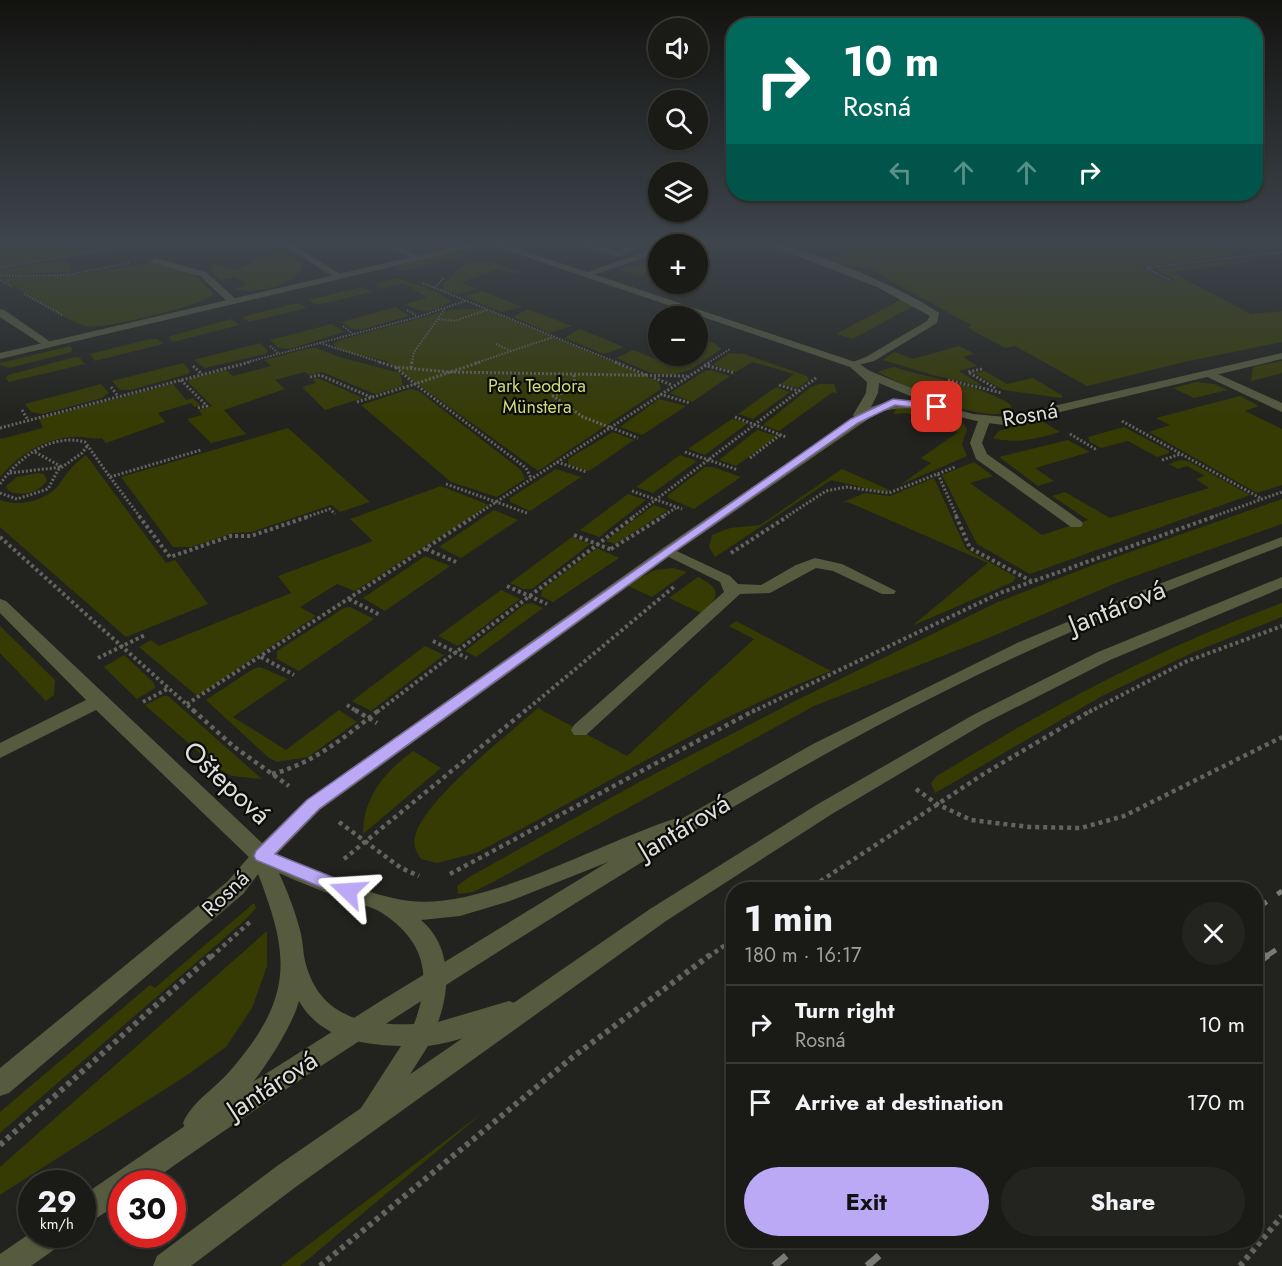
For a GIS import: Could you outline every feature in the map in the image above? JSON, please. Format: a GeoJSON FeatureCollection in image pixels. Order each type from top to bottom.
{"type":"FeatureCollection","features":[{"type":"Feature","properties":{"kind":"street"},"geometry":{"type":"LineString","coordinates":[[0,356],[242,300]]}},
{"type":"Feature","properties":{"kind":"street"},"geometry":{"type":"LineString","coordinates":[[664,300],[855,365],[869,374],[960,414]]}},
{"type":"Feature","properties":{"kind":"street"},"geometry":{"type":"LineString","coordinates":[[855,365],[870,359],[932,323],[935,315],[929,309],[912,300]]}},
{"type":"Feature","properties":{"kind":"street"},"geometry":{"type":"LineString","coordinates":[[0,312],[50,345]]}},
{"type":"Feature","properties":{"kind":"street","name":"Rosná"},"geometry":{"type":"LineString","coordinates":[[0,1084],[235,888],[262,856],[313,805],[668,551],[855,421],[883,406],[904,402],[984,421],[1025,418],[1282,356]]}},
{"type":"Feature","properties":{"kind":"street"},"geometry":{"type":"LineString","coordinates":[[1207,373],[1282,408]]}},
{"type":"Feature","properties":{"kind":"street"},"geometry":{"type":"LineString","coordinates":[[855,421],[874,394],[874,382],[869,374]]}},
{"type":"Feature","properties":{"kind":"street"},"geometry":{"type":"LineString","coordinates":[[984,421],[976,442],[981,456],[1076,524]]}},
{"type":"Feature","properties":{"kind":"street","name":"Jantárová"},"geometry":{"type":"LineString","coordinates":[[144,1170],[438,978],[700,816],[937,687],[1064,628],[1282,541]]}},
{"type":"Feature","properties":{"kind":"street"},"geometry":{"type":"LineString","coordinates":[[668,551],[725,579],[733,589],[764,590],[801,568],[815,563],[837,567],[888,591]]}},
{"type":"Feature","properties":{"kind":"street","name":"Jantárová"},"geometry":{"type":"LineString","coordinates":[[167,1266],[365,1121],[658,915],[891,771],[979,719],[1104,656],[1282,582]]}},
{"type":"Feature","properties":{"kind":"street"},"geometry":{"type":"LineString","coordinates":[[580,730],[730,599],[733,589]]}},
{"type":"Feature","properties":{"kind":"street","name":"Oštepová"},"geometry":{"type":"LineString","coordinates":[[0,604],[98,701],[262,856],[314,879],[383,904],[410,910],[432,911],[484,901],[700,816]]}},
{"type":"Feature","properties":{"kind":"street"},"geometry":{"type":"LineString","coordinates":[[0,751],[98,701]]}},
{"type":"Feature","properties":{"kind":"street"},"geometry":{"type":"LineString","coordinates":[[262,856],[280,902],[295,963],[304,988],[322,1014],[335,1024],[356,1031],[418,1037],[466,1028],[531,1004]]}},
{"type":"Feature","properties":{"kind":"street"},"geometry":{"type":"LineString","coordinates":[[365,1121],[399,1071],[418,1037],[436,999],[438,978],[433,955],[423,934],[406,918],[383,904]]}},
{"type":"Feature","properties":{"kind":"street"},"geometry":{"type":"LineString","coordinates":[[144,1170],[209,1112],[267,1044],[282,1017],[295,963]]}},
{"type":"Feature","properties":{"kind":"street"},"geometry":{"type":"LineString","coordinates":[[7,1266],[32,1248]]}},
{"type":"Feature","properties":{"kind":"path"},"geometry":{"type":"LineString","coordinates":[[0,428],[446,309],[465,301],[673,385]]}},
{"type":"Feature","properties":{"kind":"path"},"geometry":{"type":"LineString","coordinates":[[411,369],[414,352],[446,309]]}},
{"type":"Feature","properties":{"kind":"path"},"geometry":{"type":"LineString","coordinates":[[407,310],[417,316]]}},
{"type":"Feature","properties":{"kind":"path"},"geometry":{"type":"LineString","coordinates":[[438,319],[454,321],[487,310]]}},
{"type":"Feature","properties":{"kind":"path"},"geometry":{"type":"LineString","coordinates":[[343,326],[353,334]]}},
{"type":"Feature","properties":{"kind":"path"},"geometry":{"type":"LineString","coordinates":[[357,402],[553,337]]}},
{"type":"Feature","properties":{"kind":"path"},"geometry":{"type":"LineString","coordinates":[[320,343],[395,367],[411,369],[449,372],[687,376]]}},
{"type":"Feature","properties":{"kind":"path"},"geometry":{"type":"LineString","coordinates":[[496,344],[511,351]]}},
{"type":"Feature","properties":{"kind":"path"},"geometry":{"type":"LineString","coordinates":[[270,346],[279,354]]}},
{"type":"Feature","properties":{"kind":"path"},"geometry":{"type":"LineString","coordinates":[[708,363],[733,347]]}},
{"type":"Feature","properties":{"kind":"path"},"geometry":{"type":"LineString","coordinates":[[192,366],[202,374]]}},
{"type":"Feature","properties":{"kind":"path"},"geometry":{"type":"LineString","coordinates":[[187,704],[702,366]]}},
{"type":"Feature","properties":{"kind":"path"},"geometry":{"type":"LineString","coordinates":[[708,366],[735,373]]}},
{"type":"Feature","properties":{"kind":"path"},"geometry":{"type":"LineString","coordinates":[[395,367],[526,468],[531,478]]}},
{"type":"Feature","properties":{"kind":"path"},"geometry":{"type":"LineString","coordinates":[[982,369],[968,372],[999,390],[1010,392]]}},
{"type":"Feature","properties":{"kind":"path"},"geometry":{"type":"LineString","coordinates":[[310,377],[320,375],[373,398]]}},
{"type":"Feature","properties":{"kind":"path"},"geometry":{"type":"LineString","coordinates":[[574,375],[575,389],[553,396],[584,417],[638,438]]}},
{"type":"Feature","properties":{"kind":"path"},"geometry":{"type":"LineString","coordinates":[[272,774],[288,770],[314,758],[817,378]]}},
{"type":"Feature","properties":{"kind":"path"},"geometry":{"type":"LineString","coordinates":[[181,380],[207,406],[197,408]]}},
{"type":"Feature","properties":{"kind":"path"},"geometry":{"type":"LineString","coordinates":[[779,385],[799,391]]}},
{"type":"Feature","properties":{"kind":"path"},"geometry":{"type":"LineString","coordinates":[[111,387],[118,396]]}},
{"type":"Feature","properties":{"kind":"path"},"geometry":{"type":"LineString","coordinates":[[659,394],[690,403]]}},
{"type":"Feature","properties":{"kind":"path"},"geometry":{"type":"LineString","coordinates":[[1088,403],[1263,499]]}},
{"type":"Feature","properties":{"kind":"path"},"geometry":{"type":"LineString","coordinates":[[22,410],[28,420]]}},
{"type":"Feature","properties":{"kind":"path"},"geometry":{"type":"LineString","coordinates":[[735,417],[757,424]]}},
{"type":"Feature","properties":{"kind":"path"},"geometry":{"type":"LineString","coordinates":[[735,469],[781,435]]}},
{"type":"Feature","properties":{"kind":"path"},"geometry":{"type":"LineString","coordinates":[[1072,435],[1096,450]]}},
{"type":"Feature","properties":{"kind":"path"},"geometry":{"type":"LineString","coordinates":[[0,484],[9,473],[49,444],[70,439],[81,440],[88,444],[170,557],[231,536],[251,536],[330,509],[335,514]]}},
{"type":"Feature","properties":{"kind":"path"},"geometry":{"type":"LineString","coordinates":[[0,493],[16,499],[39,494],[48,489],[62,467],[82,453],[88,444]]}},
{"type":"Feature","properties":{"kind":"path"},"geometry":{"type":"LineString","coordinates":[[110,477],[201,450]]}},
{"type":"Feature","properties":{"kind":"path"},"geometry":{"type":"LineString","coordinates":[[35,452],[62,467]]}},
{"type":"Feature","properties":{"kind":"path"},"geometry":{"type":"LineString","coordinates":[[685,452],[709,460]]}},
{"type":"Feature","properties":{"kind":"path"},"geometry":{"type":"LineString","coordinates":[[1162,460],[1181,454]]}},
{"type":"Feature","properties":{"kind":"path"},"geometry":{"type":"LineString","coordinates":[[556,461],[587,472]]}},
{"type":"Feature","properties":{"kind":"path"},"geometry":{"type":"LineString","coordinates":[[9,473],[62,467]]}},
{"type":"Feature","properties":{"kind":"path"},"geometry":{"type":"LineString","coordinates":[[938,474],[970,548],[1032,581]]}},
{"type":"Feature","properties":{"kind":"path"},"geometry":{"type":"LineString","coordinates":[[446,484],[527,513]]}},
{"type":"Feature","properties":{"kind":"path"},"geometry":{"type":"LineString","coordinates":[[632,491],[658,499]]}},
{"type":"Feature","properties":{"kind":"path"},"geometry":{"type":"LineString","coordinates":[[440,876],[467,866],[759,708],[1000,593],[1282,492]]}},
{"type":"Feature","properties":{"kind":"path"},"geometry":{"type":"LineString","coordinates":[[610,549],[677,507]]}},
{"type":"Feature","properties":{"kind":"path"},"geometry":{"type":"LineString","coordinates":[[574,535],[598,544]]}},
{"type":"Feature","properties":{"kind":"path"},"geometry":{"type":"LineString","coordinates":[[0,537],[233,746],[368,842],[400,868],[423,877]]}},
{"type":"Feature","properties":{"kind":"path"},"geometry":{"type":"LineString","coordinates":[[425,548],[456,562]]}},
{"type":"Feature","properties":{"kind":"path"},"geometry":{"type":"LineString","coordinates":[[507,586],[530,595]]}},
{"type":"Feature","properties":{"kind":"path"},"geometry":{"type":"LineString","coordinates":[[349,599],[380,615]]}},
{"type":"Feature","properties":{"kind":"path"},"geometry":{"type":"LineString","coordinates":[[819,882],[937,804],[1073,720],[1174,667],[1282,626]]}},
{"type":"Feature","properties":{"kind":"path"},"geometry":{"type":"LineString","coordinates":[[123,646],[145,635]]}},
{"type":"Feature","properties":{"kind":"path"},"geometry":{"type":"LineString","coordinates":[[433,640],[457,652]]}},
{"type":"Feature","properties":{"kind":"path"},"geometry":{"type":"LineString","coordinates":[[261,657],[294,675]]}},
{"type":"Feature","properties":{"kind":"path"},"geometry":{"type":"LineString","coordinates":[[347,705],[369,718]]}},
{"type":"Feature","properties":{"kind":"path"},"geometry":{"type":"LineString","coordinates":[[891,771],[937,804],[971,820],[1029,827],[1081,828],[1124,816],[1282,736]]}},
{"type":"Feature","properties":{"kind":"path"},"geometry":{"type":"LineString","coordinates":[[0,1145],[253,920]]}},
{"type":"Feature","properties":{"kind":"path"},"geometry":{"type":"LineString","coordinates":[[320,1266],[495,1120],[682,974],[726,944]]}},
{"type":"Feature","properties":{"kind":"path"},"geometry":{"type":"LineString","coordinates":[[1263,1238],[1282,1215]]}},
{"type":"Feature","properties":{"kind":"path"},"geometry":{"type":"LineString","coordinates":[[1240,1266],[1255,1248]]}},
{"type":"Feature","properties":{"kind":"green space"},"geometry":{"type":"Polygon","coordinates":[[[36,300],[203,300],[151,316],[94,327],[75,322],[36,300]]]}},
{"type":"Feature","properties":{"kind":"green space"},"geometry":{"type":"Polygon","coordinates":[[[309,300],[337,300],[316,305],[309,300]]]}},
{"type":"Feature","properties":{"kind":"green space"},"geometry":{"type":"Polygon","coordinates":[[[419,300],[451,301],[428,311],[405,304],[419,300]]]}},
{"type":"Feature","properties":{"kind":"green space"},"geometry":{"type":"Polygon","coordinates":[[[472,300],[505,300],[523,307],[501,312],[472,300]]]}},
{"type":"Feature","properties":{"kind":"green space"},"geometry":{"type":"Polygon","coordinates":[[[900,300],[907,300],[915,305],[853,339],[836,334],[900,300]]]}},
{"type":"Feature","properties":{"kind":"green space"},"geometry":{"type":"Polygon","coordinates":[[[926,300],[1224,300],[1251,314],[1282,311],[1282,342],[1184,362],[1087,386],[1015,346],[1005,348],[968,328],[971,325],[926,300]]]}},
{"type":"Feature","properties":{"kind":"green space"},"geometry":{"type":"Polygon","coordinates":[[[297,303],[307,308],[249,322],[242,317],[297,303]]]}},
{"type":"Feature","properties":{"kind":"green space"},"geometry":{"type":"Polygon","coordinates":[[[396,307],[409,316],[361,330],[352,329],[341,322],[396,307]]]}},
{"type":"Feature","properties":{"kind":"green space","name":"Park Teodora Münstera"},"geometry":{"type":"Polygon","coordinates":[[[484,309],[635,371],[659,382],[661,389],[538,471],[386,361],[342,351],[333,344],[340,340],[450,310],[484,309]]]}},
{"type":"Feature","properties":{"kind":"green space"},"geometry":{"type":"Polygon","coordinates":[[[528,309],[572,326],[550,333],[513,317],[528,309]]]}},
{"type":"Feature","properties":{"kind":"green space"},"geometry":{"type":"Polygon","coordinates":[[[231,319],[240,325],[173,342],[168,337],[231,319]]]}},
{"type":"Feature","properties":{"kind":"green space"},"geometry":{"type":"Polygon","coordinates":[[[332,324],[344,332],[290,349],[278,348],[270,340],[332,324]]]}},
{"type":"Feature","properties":{"kind":"green space"},"geometry":{"type":"Polygon","coordinates":[[[580,329],[624,347],[604,354],[564,338],[580,329]]]}},
{"type":"Feature","properties":{"kind":"green space"},"geometry":{"type":"Polygon","coordinates":[[[158,339],[163,344],[95,361],[90,354],[158,339]]]}},
{"type":"Feature","properties":{"kind":"green space"},"geometry":{"type":"Polygon","coordinates":[[[708,341],[721,349],[708,358],[708,341]]]}},
{"type":"Feature","properties":{"kind":"green space"},"geometry":{"type":"Polygon","coordinates":[[[260,343],[268,351],[265,354],[205,368],[194,360],[260,343]]]}},
{"type":"Feature","properties":{"kind":"green space"},"geometry":{"type":"Polygon","coordinates":[[[70,346],[73,350],[69,353],[9,368],[0,365],[0,363],[70,346]]]}},
{"type":"Feature","properties":{"kind":"green space"},"geometry":{"type":"Polygon","coordinates":[[[959,346],[975,354],[963,357],[977,366],[959,371],[983,386],[936,376],[883,360],[894,352],[913,359],[959,346]]]}},
{"type":"Feature","properties":{"kind":"green space"},"geometry":{"type":"Polygon","coordinates":[[[316,348],[339,357],[400,373],[403,386],[375,394],[322,372],[309,375],[305,372],[275,380],[285,389],[224,410],[246,434],[211,443],[187,419],[202,415],[199,410],[212,406],[188,382],[190,379],[226,370],[233,376],[271,366],[265,360],[316,348]]]}},
{"type":"Feature","properties":{"kind":"green space"},"geometry":{"type":"Polygon","coordinates":[[[633,350],[648,356],[648,366],[696,366],[671,375],[651,373],[616,358],[633,350]]]}},
{"type":"Feature","properties":{"kind":"green space"},"geometry":{"type":"Polygon","coordinates":[[[729,353],[744,354],[807,376],[809,380],[798,388],[781,384],[794,374],[752,362],[736,372],[713,365],[729,353]]]}},
{"type":"Feature","properties":{"kind":"green space"},"geometry":{"type":"Polygon","coordinates":[[[79,357],[85,364],[9,382],[6,378],[8,375],[79,357]]]}},
{"type":"Feature","properties":{"kind":"green space"},"geometry":{"type":"Polygon","coordinates":[[[1282,361],[1282,373],[1251,381],[1253,367],[1282,361]]]}},
{"type":"Feature","properties":{"kind":"green space"},"geometry":{"type":"Polygon","coordinates":[[[183,363],[190,371],[188,374],[131,390],[120,390],[112,381],[183,363]]]}},
{"type":"Feature","properties":{"kind":"green space"},"geometry":{"type":"Polygon","coordinates":[[[894,367],[969,386],[997,397],[1010,404],[1012,409],[1000,414],[965,409],[945,403],[877,372],[894,367]]]}},
{"type":"Feature","properties":{"kind":"green space"},"geometry":{"type":"Polygon","coordinates":[[[711,370],[730,376],[692,402],[670,393],[705,371],[711,370]]]}},
{"type":"Feature","properties":{"kind":"green space"},"geometry":{"type":"Polygon","coordinates":[[[985,371],[1007,384],[1033,378],[1063,396],[1061,398],[1003,390],[974,373],[985,371]]]}},
{"type":"Feature","properties":{"kind":"green space"},"geometry":{"type":"Polygon","coordinates":[[[318,378],[363,398],[325,410],[302,387],[316,383],[313,379],[318,378]]]}},
{"type":"Feature","properties":{"kind":"green space"},"geometry":{"type":"Polygon","coordinates":[[[1196,382],[1214,384],[1228,390],[1194,398],[1173,388],[1196,382]]]}},
{"type":"Feature","properties":{"kind":"green space"},"geometry":{"type":"Polygon","coordinates":[[[101,384],[109,393],[102,398],[43,414],[31,412],[25,404],[101,384]]]}},
{"type":"Feature","properties":{"kind":"green space"},"geometry":{"type":"Polygon","coordinates":[[[173,384],[186,400],[193,398],[200,405],[195,407],[191,403],[158,413],[165,422],[106,443],[102,438],[78,437],[63,438],[42,444],[15,462],[0,477],[0,437],[1,439],[43,428],[39,419],[173,384]]]}},
{"type":"Feature","properties":{"kind":"green space"},"geometry":{"type":"Polygon","coordinates":[[[819,384],[834,384],[837,394],[833,392],[779,431],[763,425],[811,387],[819,384]]]}},
{"type":"Feature","properties":{"kind":"green space"},"geometry":{"type":"Polygon","coordinates":[[[776,387],[790,392],[753,419],[738,414],[776,387]]]}},
{"type":"Feature","properties":{"kind":"green space"},"geometry":{"type":"Polygon","coordinates":[[[410,389],[419,391],[521,470],[525,479],[497,497],[451,482],[361,405],[410,389]]]}},
{"type":"Feature","properties":{"kind":"green space"},"geometry":{"type":"Polygon","coordinates":[[[1240,396],[1259,406],[1245,411],[1282,429],[1282,485],[1257,493],[1149,432],[1170,425],[1156,418],[1240,396]]]}},
{"type":"Feature","properties":{"kind":"green space"},"geometry":{"type":"Polygon","coordinates":[[[659,399],[686,406],[642,435],[620,427],[659,399]]]}},
{"type":"Feature","properties":{"kind":"green space"},"geometry":{"type":"Polygon","coordinates":[[[905,407],[960,420],[967,429],[962,444],[967,456],[900,485],[931,463],[921,458],[958,432],[907,413],[893,414],[896,409],[905,407]]]}},
{"type":"Feature","properties":{"kind":"green space"},"geometry":{"type":"Polygon","coordinates":[[[732,419],[748,423],[705,455],[688,449],[732,419]]]}},
{"type":"Feature","properties":{"kind":"green space"},"geometry":{"type":"Polygon","coordinates":[[[1038,419],[1060,432],[1026,440],[1010,441],[993,438],[999,431],[1038,419]]]}},
{"type":"Feature","properties":{"kind":"green space"},"geometry":{"type":"Polygon","coordinates":[[[1124,427],[1169,453],[1157,457],[1128,441],[1101,448],[1090,442],[1088,437],[1124,427]]]}},
{"type":"Feature","properties":{"kind":"green space"},"geometry":{"type":"Polygon","coordinates":[[[288,428],[370,502],[340,512],[331,505],[252,532],[233,533],[191,547],[173,547],[121,477],[288,428]]]}},
{"type":"Feature","properties":{"kind":"green space"},"geometry":{"type":"Polygon","coordinates":[[[757,430],[777,436],[736,466],[719,460],[757,430]]]}},
{"type":"Feature","properties":{"kind":"green space"},"geometry":{"type":"Polygon","coordinates":[[[613,432],[634,440],[589,471],[568,464],[568,459],[613,432]]]}},
{"type":"Feature","properties":{"kind":"green space"},"geometry":{"type":"Polygon","coordinates":[[[1068,440],[1090,452],[1035,468],[1054,481],[1038,486],[999,457],[1068,440]]]}},
{"type":"Feature","properties":{"kind":"green space"},"geometry":{"type":"Polygon","coordinates":[[[86,455],[166,563],[175,560],[208,604],[126,637],[0,527],[0,500],[23,503],[46,496],[86,455]]]}},
{"type":"Feature","properties":{"kind":"green space"},"geometry":{"type":"Polygon","coordinates":[[[680,455],[697,461],[653,493],[636,487],[680,455]]]}},
{"type":"Feature","properties":{"kind":"green space"},"geometry":{"type":"Polygon","coordinates":[[[1180,460],[1188,461],[1250,495],[1030,574],[977,544],[942,475],[974,462],[993,476],[970,483],[1042,535],[1088,520],[1052,496],[1065,492],[1110,518],[1209,488],[1196,479],[1205,476],[1187,466],[1178,469],[1169,464],[1180,460]]]}},
{"type":"Feature","properties":{"kind":"green space"},"geometry":{"type":"Polygon","coordinates":[[[705,467],[713,467],[741,477],[694,509],[668,498],[668,495],[705,467]]]}},
{"type":"Feature","properties":{"kind":"green space"},"geometry":{"type":"Polygon","coordinates":[[[556,469],[581,477],[530,511],[510,502],[510,498],[556,469]]]}},
{"type":"Feature","properties":{"kind":"green space"},"geometry":{"type":"Polygon","coordinates":[[[842,469],[892,491],[878,491],[831,480],[715,557],[709,547],[712,535],[730,528],[760,525],[842,469]]]}},
{"type":"Feature","properties":{"kind":"green space"},"geometry":{"type":"Polygon","coordinates":[[[44,474],[47,480],[35,491],[18,494],[8,490],[6,486],[17,477],[44,474]]]}},
{"type":"Feature","properties":{"kind":"green space"},"geometry":{"type":"Polygon","coordinates":[[[934,478],[966,549],[1016,577],[1013,582],[912,626],[988,563],[848,502],[841,503],[865,493],[890,496],[934,478]]]}},
{"type":"Feature","properties":{"kind":"green space"},"geometry":{"type":"Polygon","coordinates":[[[441,486],[489,505],[355,591],[337,584],[300,607],[316,616],[197,696],[139,647],[151,640],[159,646],[291,593],[278,576],[373,541],[350,519],[441,486]]]}},
{"type":"Feature","properties":{"kind":"green space"},"geometry":{"type":"Polygon","coordinates":[[[628,494],[646,500],[599,537],[580,530],[628,494]]]}},
{"type":"Feature","properties":{"kind":"green space"},"geometry":{"type":"Polygon","coordinates":[[[1282,499],[1282,524],[1121,581],[986,639],[814,706],[493,882],[473,892],[458,894],[457,886],[471,876],[643,780],[799,699],[998,602],[1093,565],[1282,499]]]}},
{"type":"Feature","properties":{"kind":"green space"},"geometry":{"type":"Polygon","coordinates":[[[654,505],[668,510],[615,544],[606,541],[654,505]]]}},
{"type":"Feature","properties":{"kind":"green space"},"geometry":{"type":"Polygon","coordinates":[[[494,510],[518,520],[461,558],[439,547],[494,510]]]}},
{"type":"Feature","properties":{"kind":"green space"},"geometry":{"type":"Polygon","coordinates":[[[572,537],[590,544],[532,589],[523,589],[510,583],[572,537]]]}},
{"type":"Feature","properties":{"kind":"green space"},"geometry":{"type":"Polygon","coordinates":[[[597,548],[619,558],[553,602],[541,596],[542,590],[597,548]]]}},
{"type":"Feature","properties":{"kind":"green space"},"geometry":{"type":"Polygon","coordinates":[[[425,556],[450,566],[385,611],[363,598],[425,556]]]}},
{"type":"Feature","properties":{"kind":"green space"},"geometry":{"type":"Polygon","coordinates":[[[673,568],[687,572],[652,597],[626,585],[655,570],[673,568]]]}},
{"type":"Feature","properties":{"kind":"green space"},"geometry":{"type":"Polygon","coordinates":[[[698,577],[712,586],[716,594],[712,603],[701,613],[669,598],[698,577]]]}},
{"type":"Feature","properties":{"kind":"green space"},"geometry":{"type":"Polygon","coordinates":[[[501,590],[520,599],[458,646],[438,636],[501,590]]]}},
{"type":"Feature","properties":{"kind":"green space"},"geometry":{"type":"Polygon","coordinates":[[[532,603],[543,608],[476,657],[465,651],[525,604],[532,603]]]}},
{"type":"Feature","properties":{"kind":"green space"},"geometry":{"type":"Polygon","coordinates":[[[1282,603],[1282,617],[1194,652],[1104,695],[935,793],[931,783],[937,776],[1062,703],[1192,639],[1282,603]]]}},
{"type":"Feature","properties":{"kind":"green space"},"geometry":{"type":"Polygon","coordinates":[[[350,607],[374,619],[299,671],[277,659],[277,651],[344,608],[350,607]]]}},
{"type":"Feature","properties":{"kind":"green space"},"geometry":{"type":"Polygon","coordinates":[[[736,621],[831,671],[785,690],[695,734],[476,853],[437,863],[421,859],[415,848],[415,837],[421,822],[433,805],[468,769],[538,708],[627,756],[754,639],[729,626],[736,621]]]}},
{"type":"Feature","properties":{"kind":"green space"},"geometry":{"type":"Polygon","coordinates":[[[0,626],[55,680],[54,695],[46,701],[0,653],[0,626]]]}},
{"type":"Feature","properties":{"kind":"green space"},"geometry":{"type":"Polygon","coordinates":[[[425,646],[444,655],[371,711],[352,701],[425,646]]]}},
{"type":"Feature","properties":{"kind":"green space"},"geometry":{"type":"Polygon","coordinates":[[[124,655],[154,683],[155,688],[137,699],[104,667],[124,655]]]}},
{"type":"Feature","properties":{"kind":"green space"},"geometry":{"type":"Polygon","coordinates":[[[260,667],[288,679],[233,717],[286,750],[339,710],[357,722],[308,757],[277,762],[269,758],[206,700],[253,669],[260,667]]]}},
{"type":"Feature","properties":{"kind":"green space"},"geometry":{"type":"Polygon","coordinates":[[[163,696],[168,696],[262,779],[232,776],[218,769],[145,705],[163,696]]]}},
{"type":"Feature","properties":{"kind":"green space"},"geometry":{"type":"Polygon","coordinates":[[[413,751],[441,768],[363,834],[371,797],[393,768],[413,751]]]}},
{"type":"Feature","properties":{"kind":"green space"},"geometry":{"type":"Polygon","coordinates":[[[254,903],[256,908],[245,920],[0,1133],[0,1112],[150,985],[155,988],[254,903]]]}},
{"type":"Feature","properties":{"kind":"green space"},"geometry":{"type":"Polygon","coordinates":[[[267,931],[267,966],[252,1008],[226,1047],[187,1075],[39,1170],[18,1170],[18,1183],[0,1195],[0,1167],[267,931]]]}},
{"type":"Feature","properties":{"kind":"green space"},"geometry":{"type":"Polygon","coordinates":[[[486,1110],[300,1266],[281,1266],[295,1255],[486,1110]]]}},
{"type":"Feature","properties":{"kind":"railway"},"geometry":{"type":"LineString","coordinates":[[1263,904],[1282,891]]}},
{"type":"Feature","properties":{"kind":"railway"},"geometry":{"type":"LineString","coordinates":[[1265,957],[1282,946]]}},
{"type":"Feature","properties":{"kind":"railway"},"geometry":{"type":"LineString","coordinates":[[774,1266],[795,1248]]}},
{"type":"Feature","properties":{"kind":"railway"},"geometry":{"type":"LineString","coordinates":[[867,1266],[888,1248]]}},
{"type":"Feature","properties":{"kind":"route"},"geometry":{"type":"LineString","coordinates":[[348,891],[262,856],[313,805],[668,551],[855,421],[893,402],[921,403],[937,407]]}}]}
